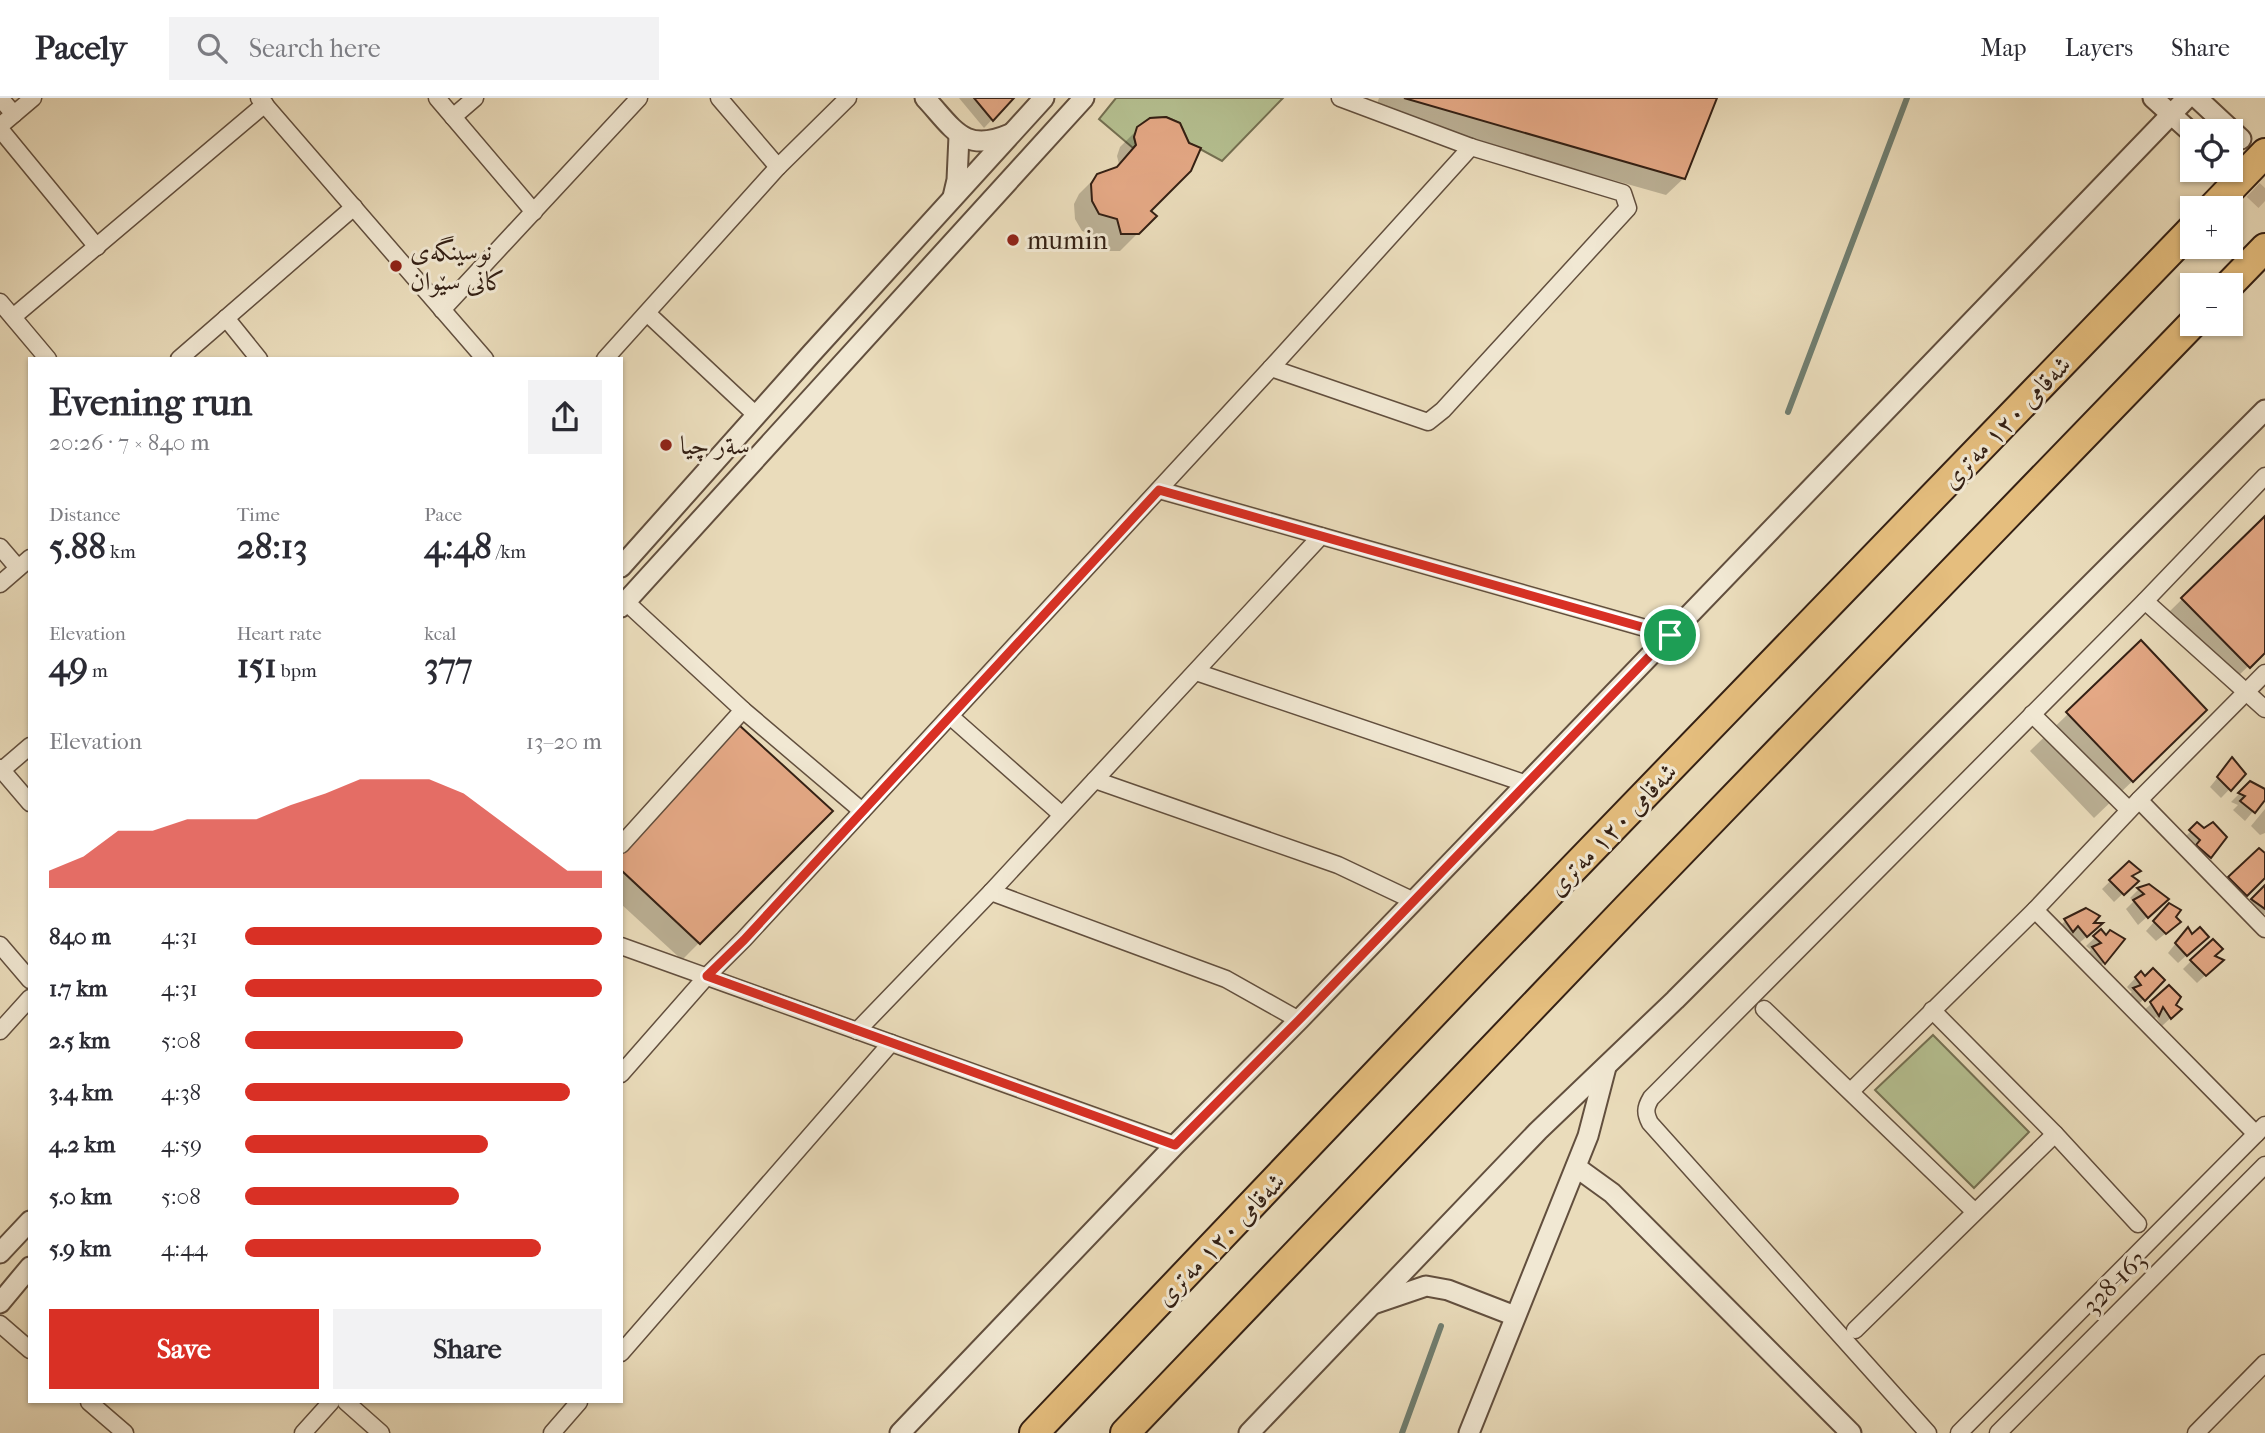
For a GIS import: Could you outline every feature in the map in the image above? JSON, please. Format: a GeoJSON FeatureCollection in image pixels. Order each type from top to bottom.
{"type":"FeatureCollection","features":[{"type":"Feature","properties":{"kind":"highway"},"geometry":{"type":"LineString","coordinates":[[2224,196],[2265,153]]}},
{"type":"Feature","properties":{"kind":"highway","name":"شەقامی ١٢٠ مەتری"},"geometry":{"type":"LineString","coordinates":[[1034,1433],[1487,958],[2180,241]]}},
{"type":"Feature","properties":{"kind":"highway"},"geometry":{"type":"LineString","coordinates":[[2241,273],[2265,248]]}},
{"type":"Feature","properties":{"kind":"highway"},"geometry":{"type":"LineString","coordinates":[[1125,1433],[1627,908],[2180,336]]}},
{"type":"Feature","properties":{"kind":"street"},"geometry":{"type":"LineString","coordinates":[[0,98],[14,114]]}},
{"type":"Feature","properties":{"kind":"street"},"geometry":{"type":"LineString","coordinates":[[33,98],[0,127],[97,247]]}},
{"type":"Feature","properties":{"kind":"street"},"geometry":{"type":"LineString","coordinates":[[437,98],[534,212]]}},
{"type":"Feature","properties":{"kind":"street"},"geometry":{"type":"LineString","coordinates":[[453,117],[475,98]]}},
{"type":"Feature","properties":{"kind":"street"},"geometry":{"type":"LineString","coordinates":[[442,310],[639,98]]}},
{"type":"Feature","properties":{"kind":"street"},"geometry":{"type":"LineString","coordinates":[[719,98],[778,167]]}},
{"type":"Feature","properties":{"kind":"street"},"geometry":{"type":"LineString","coordinates":[[607,357],[778,167],[848,98]]}},
{"type":"Feature","properties":{"kind":"street"},"geometry":{"type":"LineString","coordinates":[[925,98],[960,136],[989,142],[1013,133]]}},
{"type":"Feature","properties":{"kind":"street"},"geometry":{"type":"LineString","coordinates":[[623,565],[1044,98]]}},
{"type":"Feature","properties":{"kind":"street"},"geometry":{"type":"LineString","coordinates":[[862,811],[623,604],[1084,98]]}},
{"type":"Feature","properties":{"kind":"street"},"geometry":{"type":"LineString","coordinates":[[1271,368],[1428,422],[1443,410],[1628,208],[1623,194],[1471,147],[1340,98]]}},
{"type":"Feature","properties":{"kind":"street"},"geometry":{"type":"LineString","coordinates":[[2153,98],[2180,123]]}},
{"type":"Feature","properties":{"kind":"street"},"geometry":{"type":"LineString","coordinates":[[900,1433],[2187,98]]}},
{"type":"Feature","properties":{"kind":"street"},"geometry":{"type":"LineString","coordinates":[[2197,98],[2220,119]]}},
{"type":"Feature","properties":{"kind":"street"},"geometry":{"type":"LineString","coordinates":[[13,317],[97,247],[262,101],[483,357]]}},
{"type":"Feature","properties":{"kind":"street"},"geometry":{"type":"LineString","coordinates":[[951,200],[957,180],[960,136]]}},
{"type":"Feature","properties":{"kind":"street"},"geometry":{"type":"LineString","coordinates":[[623,1072],[707,976],[1159,490],[1471,147]]}},
{"type":"Feature","properties":{"kind":"street"},"geometry":{"type":"LineString","coordinates":[[181,357],[354,208]]}},
{"type":"Feature","properties":{"kind":"street"},"geometry":{"type":"LineString","coordinates":[[0,302],[46,357]]}},
{"type":"Feature","properties":{"kind":"street"},"geometry":{"type":"LineString","coordinates":[[648,313],[756,415]]}},
{"type":"Feature","properties":{"kind":"street"},"geometry":{"type":"LineString","coordinates":[[226,318],[257,357]]}},
{"type":"Feature","properties":{"kind":"street"},"geometry":{"type":"LineString","coordinates":[[811,354],[831,373]]}},
{"type":"Feature","properties":{"kind":"street"},"geometry":{"type":"LineString","coordinates":[[1249,1433],[1538,1131],[1606,1067],[2265,410]]}},
{"type":"Feature","properties":{"kind":"street"},"geometry":{"type":"LineString","coordinates":[[1928,1433],[1650,1123],[1645,1114],[1646,1106],[2265,476]]}},
{"type":"Feature","properties":{"kind":"street"},"geometry":{"type":"LineString","coordinates":[[1159,490],[1670,635]]}},
{"type":"Feature","properties":{"kind":"street"},"geometry":{"type":"LineString","coordinates":[[857,1031],[991,892],[1321,536]]}},
{"type":"Feature","properties":{"kind":"street"},"geometry":{"type":"LineString","coordinates":[[0,547],[24,563],[0,584]]}},
{"type":"Feature","properties":{"kind":"street"},"geometry":{"type":"LineString","coordinates":[[2145,601],[2265,709]]}},
{"type":"Feature","properties":{"kind":"street"},"geometry":{"type":"LineString","coordinates":[[1196,672],[1527,784]]}},
{"type":"Feature","properties":{"kind":"street"},"geometry":{"type":"LineString","coordinates":[[1851,1091],[2035,910],[2265,673]]}},
{"type":"Feature","properties":{"kind":"street"},"geometry":{"type":"LineString","coordinates":[[623,843],[743,710]]}},
{"type":"Feature","properties":{"kind":"street"},"geometry":{"type":"LineString","coordinates":[[2032,714],[2134,805],[2265,929]]}},
{"type":"Feature","properties":{"kind":"street"},"geometry":{"type":"LineString","coordinates":[[950,716],[1062,815]]}},
{"type":"Feature","properties":{"kind":"street"},"geometry":{"type":"LineString","coordinates":[[28,748],[1,769],[28,801]]}},
{"type":"Feature","properties":{"kind":"street"},"geometry":{"type":"LineString","coordinates":[[1095,780],[1338,865],[1414,901]]}},
{"type":"Feature","properties":{"kind":"street"},"geometry":{"type":"LineString","coordinates":[[991,892],[1226,979],[1299,1020]]}},
{"type":"Feature","properties":{"kind":"street"},"geometry":{"type":"LineString","coordinates":[[1969,1430],[2260,1130],[2035,910]]}},
{"type":"Feature","properties":{"kind":"street"},"geometry":{"type":"LineString","coordinates":[[0,945],[28,978]]}},
{"type":"Feature","properties":{"kind":"street"},"geometry":{"type":"LineString","coordinates":[[623,947],[1175,1145]]}},
{"type":"Feature","properties":{"kind":"street"},"geometry":{"type":"LineString","coordinates":[[0,1031],[28,1000]]}},
{"type":"Feature","properties":{"kind":"street"},"geometry":{"type":"LineString","coordinates":[[1763,1009],[1975,1212]]}},
{"type":"Feature","properties":{"kind":"street"},"geometry":{"type":"LineString","coordinates":[[1932,1010],[2055,1134],[2138,1224]]}},
{"type":"Feature","properties":{"kind":"street"},"geometry":{"type":"LineString","coordinates":[[623,1351],[891,1043]]}},
{"type":"Feature","properties":{"kind":"street"},"geometry":{"type":"LineString","coordinates":[[1469,1433],[1588,1136],[1606,1067]]}},
{"type":"Feature","properties":{"kind":"street"},"geometry":{"type":"LineString","coordinates":[[1855,1330],[2055,1134]]}},
{"type":"Feature","properties":{"kind":"street","name":"328-163"},"geometry":{"type":"LineString","coordinates":[[1998,1433],[2265,1166]]}},
{"type":"Feature","properties":{"kind":"street"},"geometry":{"type":"LineString","coordinates":[[1576,1167],[1621,1202],[1851,1433]]}},
{"type":"Feature","properties":{"kind":"street"},"geometry":{"type":"LineString","coordinates":[[0,1254],[28,1223]]}},
{"type":"Feature","properties":{"kind":"street"},"geometry":{"type":"LineString","coordinates":[[0,1303],[28,1269]]}},
{"type":"Feature","properties":{"kind":"street"},"geometry":{"type":"LineString","coordinates":[[1369,1306],[1426,1286],[1448,1290],[1515,1316]]}},
{"type":"Feature","properties":{"kind":"street"},"geometry":{"type":"LineString","coordinates":[[0,1324],[28,1348]]}},
{"type":"Feature","properties":{"kind":"street"},"geometry":{"type":"LineString","coordinates":[[2196,1433],[2265,1363]]}},
{"type":"Feature","properties":{"kind":"street"},"geometry":{"type":"LineString","coordinates":[[90,1403],[125,1433]]}},
{"type":"Feature","properties":{"kind":"street"},"geometry":{"type":"LineString","coordinates":[[347,1403],[381,1433]]}},
{"type":"Feature","properties":{"kind":"street"},"geometry":{"type":"LineString","coordinates":[[552,1433],[578,1403]]}},
{"type":"Feature","properties":{"kind":"street"},"geometry":{"type":"LineString","coordinates":[[303,1433],[321,1405]]}},
{"type":"Feature","properties":{"kind":"green space"},"geometry":{"type":"Polygon","coordinates":[[[1116,98],[1283,98],[1222,161],[1189,143],[1180,123],[1166,117],[1150,118],[1134,137],[1136,145],[1133,148],[1099,119],[1116,98]]]}},
{"type":"Feature","properties":{"kind":"green space"},"geometry":{"type":"Polygon","coordinates":[[[1933,1035],[2029,1132],[1974,1188],[1875,1090],[1933,1035]]]}},
{"type":"Feature","properties":{"kind":"building"},"geometry":{"type":"Polygon","coordinates":[[[974,98],[1014,98],[993,121],[974,98]]]}},
{"type":"Feature","properties":{"kind":"building"},"geometry":{"type":"Polygon","coordinates":[[[1404,98],[1717,98],[1685,179],[1404,98]]]}},
{"type":"Feature","properties":{"kind":"building"},"geometry":{"type":"Polygon","coordinates":[[[1166,117],[1180,123],[1189,143],[1201,148],[1191,171],[1151,211],[1157,216],[1139,234],[1121,234],[1117,219],[1099,214],[1092,201],[1091,184],[1097,174],[1117,167],[1136,145],[1134,137],[1137,127],[1150,118],[1166,117]]]}},
{"type":"Feature","properties":{"kind":"building"},"geometry":{"type":"Polygon","coordinates":[[[2265,516],[2265,653],[2250,668],[2181,598],[2265,516]]]}},
{"type":"Feature","properties":{"kind":"building"},"geometry":{"type":"Polygon","coordinates":[[[2141,640],[2207,710],[2133,782],[2066,712],[2141,640]]]}},
{"type":"Feature","properties":{"kind":"building"},"geometry":{"type":"Polygon","coordinates":[[[739,725],[833,811],[700,944],[623,872],[623,850],[739,725]]]}},
{"type":"Feature","properties":{"kind":"building"},"geometry":{"type":"Polygon","coordinates":[[[2232,757],[2246,774],[2231,791],[2217,777],[2232,757]]]}},
{"type":"Feature","properties":{"kind":"building"},"geometry":{"type":"Polygon","coordinates":[[[2250,781],[2265,789],[2265,800],[2255,813],[2240,801],[2245,796],[2238,793],[2250,781]]]}},
{"type":"Feature","properties":{"kind":"building"},"geometry":{"type":"Polygon","coordinates":[[[2197,822],[2204,828],[2213,822],[2227,837],[2211,858],[2196,845],[2200,840],[2189,830],[2197,822]]]}},
{"type":"Feature","properties":{"kind":"building"},"geometry":{"type":"Polygon","coordinates":[[[2259,848],[2265,853],[2265,878],[2247,896],[2228,877],[2259,848]]]}},
{"type":"Feature","properties":{"kind":"building"},"geometry":{"type":"Polygon","coordinates":[[[2129,861],[2141,871],[2132,876],[2139,881],[2124,895],[2109,880],[2129,861]]]}},
{"type":"Feature","properties":{"kind":"building"},"geometry":{"type":"Polygon","coordinates":[[[2149,884],[2169,899],[2148,918],[2133,900],[2144,894],[2137,888],[2149,884]]]}},
{"type":"Feature","properties":{"kind":"building"},"geometry":{"type":"Polygon","coordinates":[[[2265,885],[2265,909],[2251,899],[2265,885]]]}},
{"type":"Feature","properties":{"kind":"building"},"geometry":{"type":"Polygon","coordinates":[[[2169,903],[2181,910],[2176,917],[2181,922],[2166,934],[2153,921],[2169,903]]]}},
{"type":"Feature","properties":{"kind":"building"},"geometry":{"type":"Polygon","coordinates":[[[2086,908],[2100,916],[2094,923],[2103,923],[2087,937],[2078,926],[2073,932],[2064,919],[2086,908]]]}},
{"type":"Feature","properties":{"kind":"building"},"geometry":{"type":"Polygon","coordinates":[[[2188,927],[2192,934],[2200,927],[2209,937],[2187,956],[2175,943],[2188,927]]]}},
{"type":"Feature","properties":{"kind":"building"},"geometry":{"type":"Polygon","coordinates":[[[2101,929],[2106,935],[2110,930],[2125,939],[2105,964],[2092,947],[2101,943],[2093,936],[2101,929]]]}},
{"type":"Feature","properties":{"kind":"building"},"geometry":{"type":"Polygon","coordinates":[[[2213,939],[2223,949],[2215,956],[2224,960],[2206,976],[2190,960],[2213,939]]]}},
{"type":"Feature","properties":{"kind":"building"},"geometry":{"type":"Polygon","coordinates":[[[2153,968],[2165,980],[2145,1001],[2133,988],[2141,985],[2135,977],[2141,971],[2145,976],[2153,968]]]}},
{"type":"Feature","properties":{"kind":"building"},"geometry":{"type":"Polygon","coordinates":[[[2169,985],[2181,997],[2176,1005],[2182,1009],[2171,1019],[2163,1007],[2159,1016],[2150,1002],[2169,985]]]}},
{"type":"Feature","properties":{"kind":"waterway"},"geometry":{"type":"LineString","coordinates":[[1788,412],[1907,98]]}},
{"type":"Feature","properties":{"kind":"waterway"},"geometry":{"type":"LineString","coordinates":[[1402,1433],[1441,1326]]}},
{"type":"Feature","properties":{"kind":"tunnel"},"geometry":{"type":"LineString","coordinates":[[2243,180],[2265,201]]}},
{"type":"Feature","properties":{"kind":"place","name":"mumin"},"geometry":{"type":"Point","coordinates":[1013,240]}},
{"type":"Feature","properties":{"kind":"place","name":"نوسینگەی کانی سێوان"},"geometry":{"type":"Point","coordinates":[396,266]}},
{"type":"Feature","properties":{"kind":"place","name":"سةر چيا"},"geometry":{"type":"Point","coordinates":[666,445]}},
{"type":"Feature","properties":{"kind":"route"},"geometry":{"type":"LineString","coordinates":[[1159,490],[1670,635],[1175,1145],[707,976],[744,940],[1159,490]]}}]}
